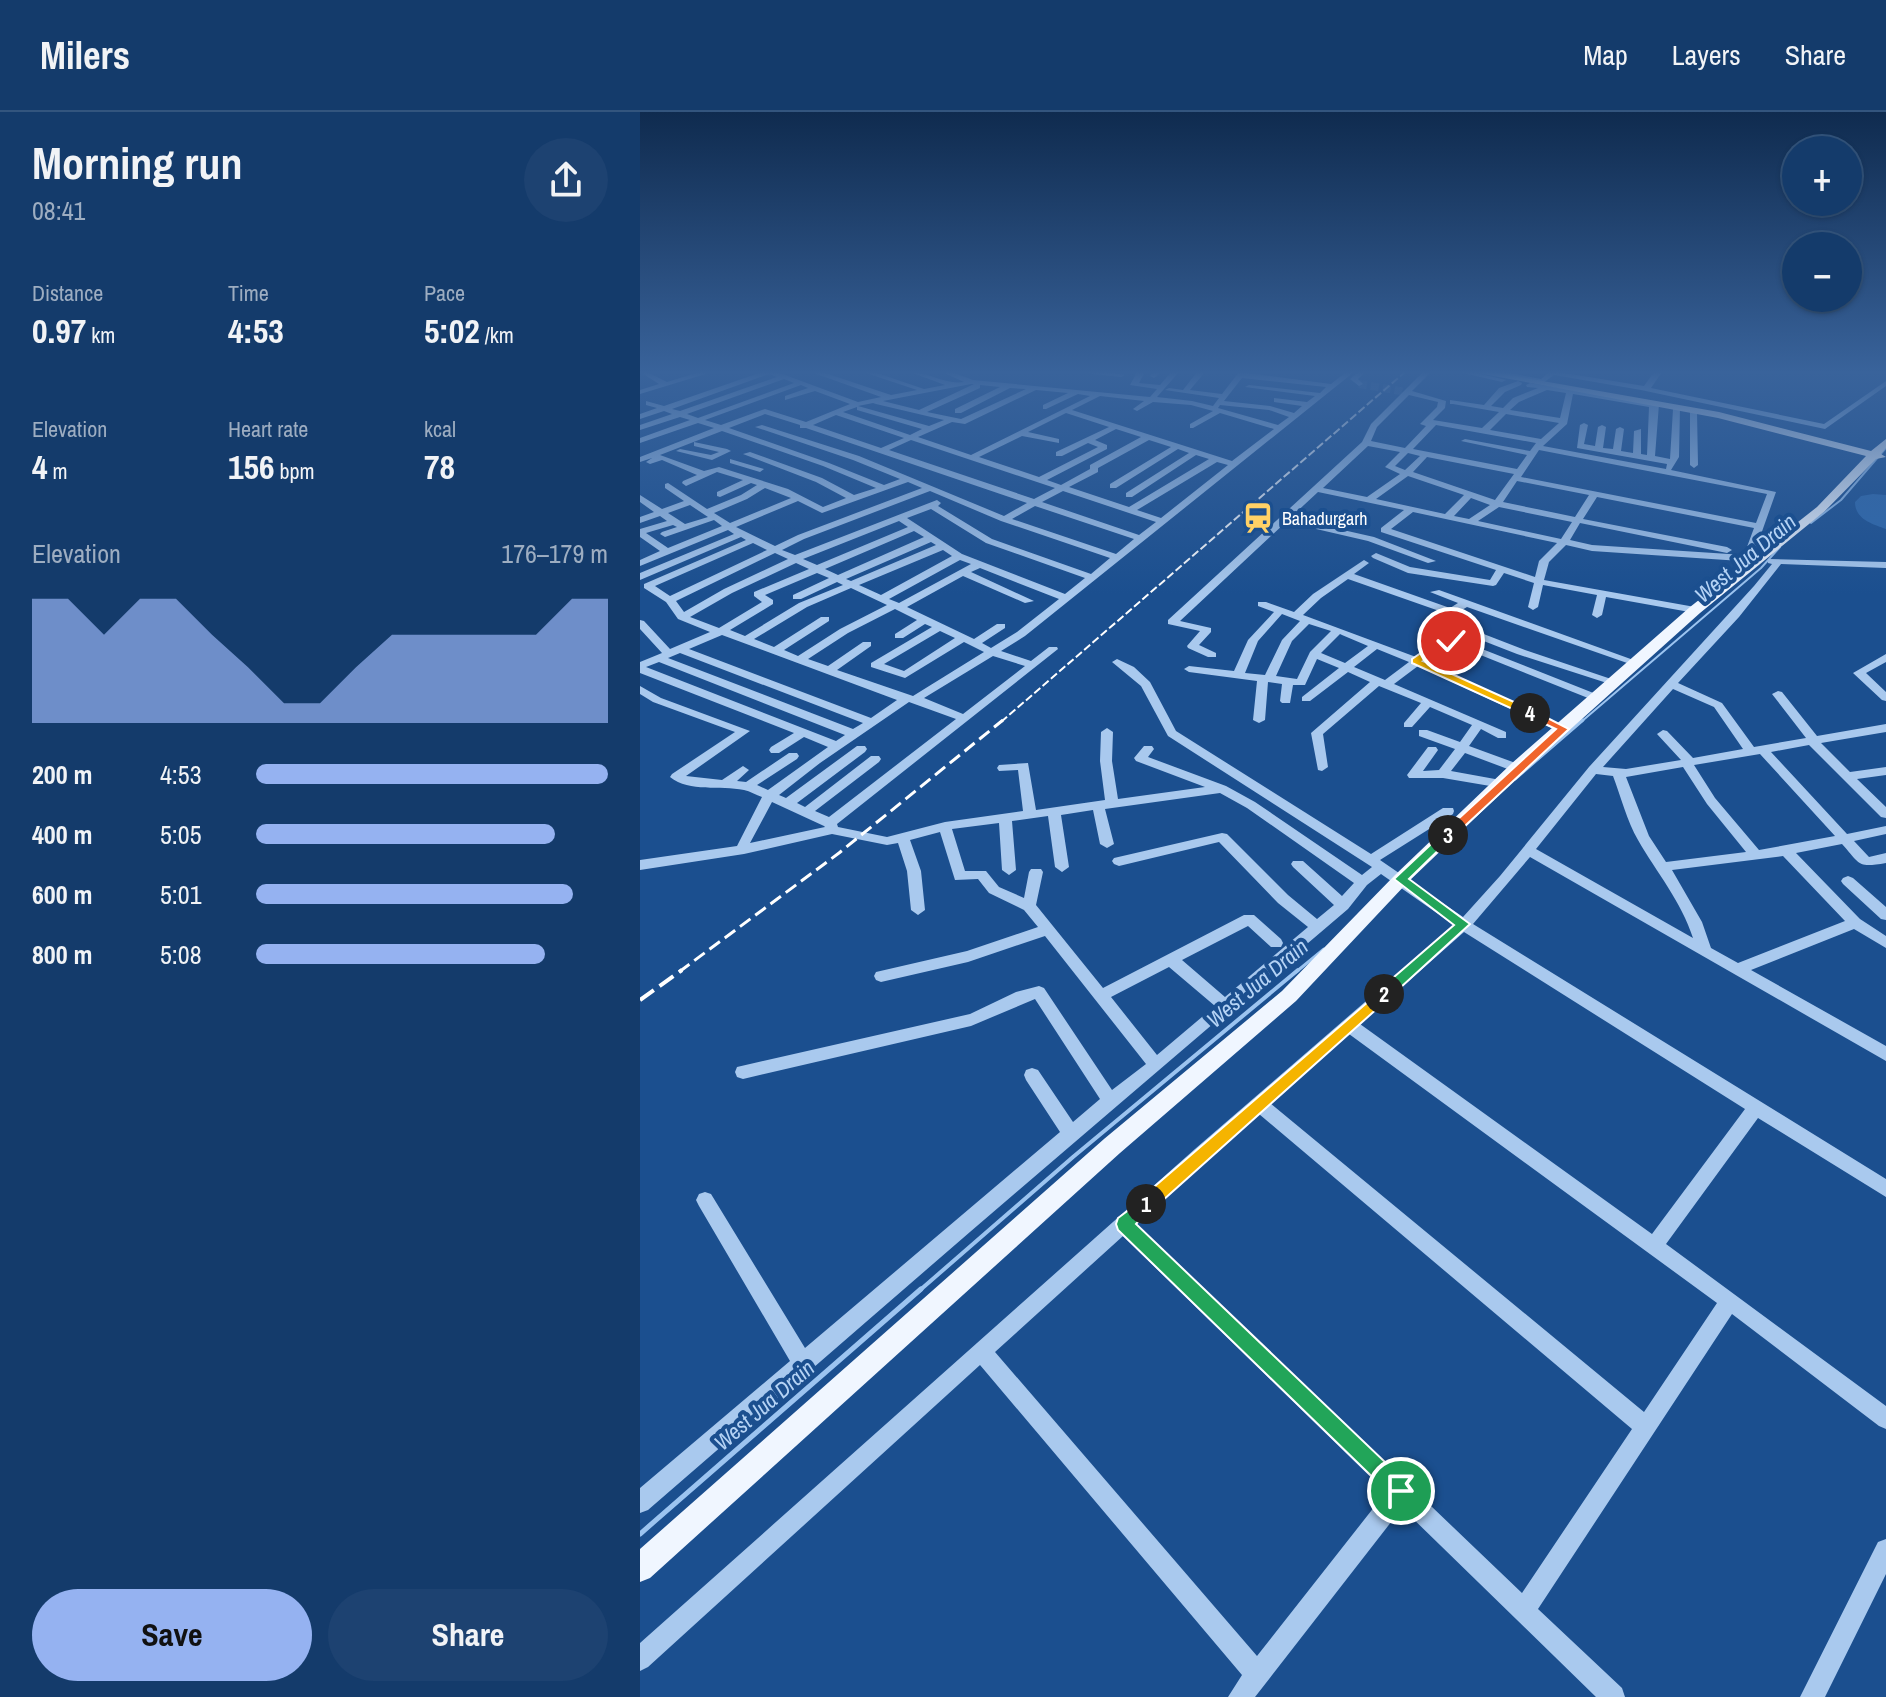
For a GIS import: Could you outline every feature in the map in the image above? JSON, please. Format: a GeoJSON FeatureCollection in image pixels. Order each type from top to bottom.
{"type":"FeatureCollection","features":[{"type":"Feature","properties":{"kind":"main road"},"geometry":{"type":"LineString","coordinates":[[640,1568],[1100,1156],[1289,996],[1384,869],[1502,784],[1695,610],[1842,501],[1882,456],[1842,446]]}},
{"type":"Feature","properties":{"kind":"street"},"geometry":{"type":"LineString","coordinates":[[640,462],[682,446]]}},
{"type":"Feature","properties":{"kind":"street"},"geometry":{"type":"LineString","coordinates":[[640,462],[658,459],[692,446]]}},
{"type":"Feature","properties":{"kind":"street"},"geometry":{"type":"LineString","coordinates":[[680,451],[712,458],[727,451],[705,446]]}},
{"type":"Feature","properties":{"kind":"street"},"geometry":{"type":"LineString","coordinates":[[686,483],[765,446]]}},
{"type":"Feature","properties":{"kind":"street"},"geometry":{"type":"LineString","coordinates":[[775,446],[844,469],[884,488]]}},
{"type":"Feature","properties":{"kind":"street"},"geometry":{"type":"LineString","coordinates":[[827,446],[949,498],[1116,557]]}},
{"type":"Feature","properties":{"kind":"street"},"geometry":{"type":"LineString","coordinates":[[871,446],[1139,538]]}},
{"type":"Feature","properties":{"kind":"street"},"geometry":{"type":"LineString","coordinates":[[844,469],[893,446]]}},
{"type":"Feature","properties":{"kind":"street"},"geometry":{"type":"LineString","coordinates":[[940,446],[1162,521]]}},
{"type":"Feature","properties":{"kind":"street"},"geometry":{"type":"LineString","coordinates":[[973,457],[995,446]]}},
{"type":"Feature","properties":{"kind":"street"},"geometry":{"type":"LineString","coordinates":[[1075,446],[1062,452],[1101,463]]}},
{"type":"Feature","properties":{"kind":"street"},"geometry":{"type":"LineString","coordinates":[[1040,480],[1104,447],[1102,446]]}},
{"type":"Feature","properties":{"kind":"street"},"geometry":{"type":"LineString","coordinates":[[1004,519],[1095,470],[1093,467],[1132,446]]}},
{"type":"Feature","properties":{"kind":"street"},"geometry":{"type":"LineString","coordinates":[[1113,486],[1178,446],[1235,465]]}},
{"type":"Feature","properties":{"kind":"street"},"geometry":{"type":"LineString","coordinates":[[744,849],[743,844],[769,796],[872,722],[1021,634],[1258,446]]}},
{"type":"Feature","properties":{"kind":"street"},"geometry":{"type":"LineString","coordinates":[[1212,655],[1192,646],[1207,630],[1172,622],[1363,446]]}},
{"type":"Feature","properties":{"kind":"street"},"geometry":{"type":"LineString","coordinates":[[1382,446],[1761,522]]}},
{"type":"Feature","properties":{"kind":"street"},"geometry":{"type":"LineString","coordinates":[[1406,446],[1389,467],[1497,504],[1764,559]]}},
{"type":"Feature","properties":{"kind":"street"},"geometry":{"type":"LineString","coordinates":[[1403,450],[1407,446]]}},
{"type":"Feature","properties":{"kind":"street"},"geometry":{"type":"LineString","coordinates":[[1450,459],[1461,446]]}},
{"type":"Feature","properties":{"kind":"street"},"geometry":{"type":"LineString","coordinates":[[640,1659],[1463,924],[1506,881],[1593,770],[1673,685],[1764,559],[1761,522],[1772,492],[1670,467],[1516,446]]}},
{"type":"Feature","properties":{"kind":"street"},"geometry":{"type":"LineString","coordinates":[[1533,446],[1537,448]]}},
{"type":"Feature","properties":{"kind":"street"},"geometry":{"type":"LineString","coordinates":[[1580,446],[1651,458],[1670,467]]}},
{"type":"Feature","properties":{"kind":"street"},"geometry":{"type":"LineString","coordinates":[[1617,452],[1618,446]]}},
{"type":"Feature","properties":{"kind":"street"},"geometry":{"type":"LineString","coordinates":[[1637,446],[1637,456]]}},
{"type":"Feature","properties":{"kind":"street"},"geometry":{"type":"LineString","coordinates":[[1651,446],[1651,458]]}},
{"type":"Feature","properties":{"kind":"street"},"geometry":{"type":"LineString","coordinates":[[1670,467],[1673,446]]}},
{"type":"Feature","properties":{"kind":"street"},"geometry":{"type":"LineString","coordinates":[[1694,446],[1694,465]]}},
{"type":"Feature","properties":{"kind":"street"},"geometry":{"type":"LineString","coordinates":[[1470,522],[1497,504],[1537,448]]}},
{"type":"Feature","properties":{"kind":"street"},"geometry":{"type":"LineString","coordinates":[[1129,495],[1196,452]]}},
{"type":"Feature","properties":{"kind":"street"},"geometry":{"type":"LineString","coordinates":[[747,454],[819,480],[854,499]]}},
{"type":"Feature","properties":{"kind":"street"},"geometry":{"type":"LineString","coordinates":[[1369,500],[1407,473],[1425,455]]}},
{"type":"Feature","properties":{"kind":"street"},"geometry":{"type":"LineString","coordinates":[[658,459],[701,477]]}},
{"type":"Feature","properties":{"kind":"street"},"geometry":{"type":"LineString","coordinates":[[1130,510],[1216,459]]}},
{"type":"Feature","properties":{"kind":"street"},"geometry":{"type":"LineString","coordinates":[[733,461],[805,485]]}},
{"type":"Feature","properties":{"kind":"street"},"geometry":{"type":"LineString","coordinates":[[716,469],[765,484],[822,510],[908,479]]}},
{"type":"Feature","properties":{"kind":"street"},"geometry":{"type":"LineString","coordinates":[[1518,473],[1594,494],[1761,522]]}},
{"type":"Feature","properties":{"kind":"street"},"geometry":{"type":"LineString","coordinates":[[720,494],[751,480]]}},
{"type":"Feature","properties":{"kind":"street"},"geometry":{"type":"LineString","coordinates":[[665,534],[684,528],[765,484]]}},
{"type":"Feature","properties":{"kind":"street"},"geometry":{"type":"LineString","coordinates":[[668,486],[741,534],[773,550],[990,651],[1033,665]]}},
{"type":"Feature","properties":{"kind":"street"},"geometry":{"type":"LineString","coordinates":[[670,600],[773,550],[928,489]]}},
{"type":"Feature","properties":{"kind":"street"},"geometry":{"type":"LineString","coordinates":[[1317,489],[1564,542],[1649,553],[1886,565]]}},
{"type":"Feature","properties":{"kind":"street"},"geometry":{"type":"LineString","coordinates":[[1447,517],[1470,494]]}},
{"type":"Feature","properties":{"kind":"street"},"geometry":{"type":"LineString","coordinates":[[1533,607],[1544,561],[1564,542],[1594,494]]}},
{"type":"Feature","properties":{"kind":"street"},"geometry":{"type":"LineString","coordinates":[[640,563],[798,498]]}},
{"type":"Feature","properties":{"kind":"street"},"geometry":{"type":"LineString","coordinates":[[682,617],[739,585],[794,560],[949,498]]}},
{"type":"Feature","properties":{"kind":"street"},"geometry":{"type":"LineString","coordinates":[[647,505],[691,502]]}},
{"type":"Feature","properties":{"kind":"street"},"geometry":{"type":"LineString","coordinates":[[647,505],[684,528]]}},
{"type":"Feature","properties":{"kind":"street"},"geometry":{"type":"LineString","coordinates":[[640,520],[647,505]]}},
{"type":"Feature","properties":{"kind":"street"},"geometry":{"type":"LineString","coordinates":[[931,505],[989,541],[1091,577]]}},
{"type":"Feature","properties":{"kind":"street"},"geometry":{"type":"LineString","coordinates":[[1371,539],[1411,509]]}},
{"type":"Feature","properties":{"kind":"street"},"geometry":{"type":"LineString","coordinates":[[901,518],[959,556],[1063,597]]}},
{"type":"Feature","properties":{"kind":"street"},"geometry":{"type":"LineString","coordinates":[[1284,519],[1371,539],[1431,561]]}},
{"type":"Feature","properties":{"kind":"street"},"geometry":{"type":"LineString","coordinates":[[640,532],[675,521]]}},
{"type":"Feature","properties":{"kind":"street"},"geometry":{"type":"LineString","coordinates":[[758,594],[915,527]]}},
{"type":"Feature","properties":{"kind":"street"},"geometry":{"type":"LineString","coordinates":[[1384,530],[1541,582],[1695,610]]}},
{"type":"Feature","properties":{"kind":"street"},"geometry":{"type":"LineString","coordinates":[[640,532],[667,552]]}},
{"type":"Feature","properties":{"kind":"street"},"geometry":{"type":"LineString","coordinates":[[640,577],[741,534]]}},
{"type":"Feature","properties":{"kind":"street"},"geometry":{"type":"LineString","coordinates":[[797,597],[931,538]]}},
{"type":"Feature","properties":{"kind":"street"},"geometry":{"type":"LineString","coordinates":[[753,540],[648,586],[670,600],[682,617],[965,719]]}},
{"type":"Feature","properties":{"kind":"street"},"geometry":{"type":"LineString","coordinates":[[746,640],[793,611],[943,546]]}},
{"type":"Feature","properties":{"kind":"street"},"geometry":{"type":"LineString","coordinates":[[881,599],[959,556]]}},
{"type":"Feature","properties":{"kind":"street"},"geometry":{"type":"LineString","coordinates":[[1376,556],[1408,570],[1492,587],[1501,570]]}},
{"type":"Feature","properties":{"kind":"street"},"geometry":{"type":"LineString","coordinates":[[701,563],[769,602],[793,611]]}},
{"type":"Feature","properties":{"kind":"street"},"geometry":{"type":"LineString","coordinates":[[1259,720],[1266,679],[1301,618],[1364,563]]}},
{"type":"Feature","properties":{"kind":"street"},"geometry":{"type":"LineString","coordinates":[[799,660],[844,631],[979,564]]}},
{"type":"Feature","properties":{"kind":"street"},"geometry":{"type":"LineString","coordinates":[[964,573],[1029,601]]}},
{"type":"Feature","properties":{"kind":"street"},"geometry":{"type":"LineString","coordinates":[[1347,575],[1451,612]]}},
{"type":"Feature","properties":{"kind":"street"},"geometry":{"type":"LineString","coordinates":[[694,588],[716,597]]}},
{"type":"Feature","properties":{"kind":"street"},"geometry":{"type":"LineString","coordinates":[[1435,592],[1634,662]]}},
{"type":"Feature","properties":{"kind":"street"},"geometry":{"type":"LineString","coordinates":[[1597,615],[1602,593]]}},
{"type":"Feature","properties":{"kind":"street"},"geometry":{"type":"LineString","coordinates":[[641,665],[719,631],[769,602]]}},
{"type":"Feature","properties":{"kind":"street"},"geometry":{"type":"LineString","coordinates":[[1466,603],[1451,612],[1444,622],[1521,652],[1614,682]]}},
{"type":"Feature","properties":{"kind":"street"},"geometry":{"type":"LineString","coordinates":[[1262,604],[1416,661],[1564,729]]}},
{"type":"Feature","properties":{"kind":"street"},"geometry":{"type":"LineString","coordinates":[[1238,675],[1253,640],[1280,611]]}},
{"type":"Feature","properties":{"kind":"street"},"geometry":{"type":"LineString","coordinates":[[775,651],[825,619]]}},
{"type":"Feature","properties":{"kind":"street"},"geometry":{"type":"LineString","coordinates":[[899,636],[925,619]]}},
{"type":"Feature","properties":{"kind":"street"},"geometry":{"type":"LineString","coordinates":[[640,623],[669,654],[854,734]]}},
{"type":"Feature","properties":{"kind":"street"},"geometry":{"type":"LineString","coordinates":[[940,626],[875,665],[905,675],[1001,626]]}},
{"type":"Feature","properties":{"kind":"street"},"geometry":{"type":"LineString","coordinates":[[1189,669],[1301,683],[1314,654],[1338,630]]}},
{"type":"Feature","properties":{"kind":"street"},"geometry":{"type":"LineString","coordinates":[[1322,767],[1317,733],[1380,684],[1446,640],[1463,645]]}},
{"type":"Feature","properties":{"kind":"street"},"geometry":{"type":"LineString","coordinates":[[1206,670],[1219,642]]}},
{"type":"Feature","properties":{"kind":"street"},"geometry":{"type":"LineString","coordinates":[[828,671],[867,644]]}},
{"type":"Feature","properties":{"kind":"street"},"geometry":{"type":"LineString","coordinates":[[1306,699],[1376,645]]}},
{"type":"Feature","properties":{"kind":"street"},"geometry":{"type":"LineString","coordinates":[[642,861],[744,849],[831,827],[1053,649]]}},
{"type":"Feature","properties":{"kind":"street"},"geometry":{"type":"LineString","coordinates":[[1477,650],[1597,698]]}},
{"type":"Feature","properties":{"kind":"street"},"geometry":{"type":"LineString","coordinates":[[669,654],[872,722]]}},
{"type":"Feature","properties":{"kind":"street"},"geometry":{"type":"LineString","coordinates":[[1314,654],[1502,735]]}},
{"type":"Feature","properties":{"kind":"street"},"geometry":{"type":"LineString","coordinates":[[1883,691],[1859,673],[1886,657]]}},
{"type":"Feature","properties":{"kind":"street"},"geometry":{"type":"LineString","coordinates":[[1117,662],[1139,672],[1153,693],[1159,716],[1172,733],[1384,869],[1463,924],[1886,1189]]}},
{"type":"Feature","properties":{"kind":"street"},"geometry":{"type":"LineString","coordinates":[[641,665],[837,746]]}},
{"type":"Feature","properties":{"kind":"street"},"geometry":{"type":"LineString","coordinates":[[1286,701],[1288,681]]}},
{"type":"Feature","properties":{"kind":"street"},"geometry":{"type":"LineString","coordinates":[[1673,685],[1718,705],[1757,750],[1866,862],[1886,858]]}},
{"type":"Feature","properties":{"kind":"street"},"geometry":{"type":"LineString","coordinates":[[640,689],[657,700],[744,731],[676,777],[689,782],[748,786],[788,803],[831,827],[887,841],[945,826],[1222,789]]}},
{"type":"Feature","properties":{"kind":"street"},"geometry":{"type":"LineString","coordinates":[[1778,694],[1813,740],[1886,814]]}},
{"type":"Feature","properties":{"kind":"street"},"geometry":{"type":"LineString","coordinates":[[1408,725],[1427,703]]}},
{"type":"Feature","properties":{"kind":"street"},"geometry":{"type":"LineString","coordinates":[[1443,774],[1479,724]]}},
{"type":"Feature","properties":{"kind":"street"},"geometry":{"type":"LineString","coordinates":[[1593,770],[1618,772],[1688,762],[1886,728]]}},
{"type":"Feature","properties":{"kind":"street"},"geometry":{"type":"LineString","coordinates":[[1107,732],[1107,844]]}},
{"type":"Feature","properties":{"kind":"street"},"geometry":{"type":"LineString","coordinates":[[775,750],[802,733]]}},
{"type":"Feature","properties":{"kind":"street"},"geometry":{"type":"LineString","coordinates":[[1423,733],[1517,768]]}},
{"type":"Feature","properties":{"kind":"street"},"geometry":{"type":"LineString","coordinates":[[1663,734],[1688,762],[1711,801],[1755,854]]}},
{"type":"Feature","properties":{"kind":"street"},"geometry":{"type":"LineString","coordinates":[[788,803],[861,749]]}},
{"type":"Feature","properties":{"kind":"street"},"geometry":{"type":"LineString","coordinates":[[1148,749],[1140,758],[1222,789],[1251,805],[1362,882]]}},
{"type":"Feature","properties":{"kind":"street"},"geometry":{"type":"LineString","coordinates":[[1432,750],[1413,775],[1443,774],[1502,784]]}},
{"type":"Feature","properties":{"kind":"street"},"geometry":{"type":"LineString","coordinates":[[748,786],[793,756]]}},
{"type":"Feature","properties":{"kind":"street"},"geometry":{"type":"LineString","coordinates":[[806,812],[875,759]]}},
{"type":"Feature","properties":{"kind":"street"},"geometry":{"type":"LineString","coordinates":[[1003,768],[1024,766],[1030,815]]}},
{"type":"Feature","properties":{"kind":"street"},"geometry":{"type":"LineString","coordinates":[[724,785],[743,770]]}},
{"type":"Feature","properties":{"kind":"street"},"geometry":{"type":"LineString","coordinates":[[1848,776],[1886,771]]}},
{"type":"Feature","properties":{"kind":"street"},"geometry":{"type":"LineString","coordinates":[[1618,772],[1643,837],[1695,922],[1705,951]]}},
{"type":"Feature","properties":{"kind":"street"},"geometry":{"type":"LineString","coordinates":[[640,1502],[804,1365],[975,1213],[1225,1006],[1343,905],[1362,882],[1384,869],[1448,811]]}},
{"type":"Feature","properties":{"kind":"street"},"geometry":{"type":"LineString","coordinates":[[1054,812],[1062,867]]}},
{"type":"Feature","properties":{"kind":"street"},"geometry":{"type":"LineString","coordinates":[[1005,818],[1009,870]]}},
{"type":"Feature","properties":{"kind":"street"},"geometry":{"type":"LineString","coordinates":[[945,826],[960,877],[981,874],[994,890],[1029,906],[1156,1065]]}},
{"type":"Feature","properties":{"kind":"street"},"geometry":{"type":"LineString","coordinates":[[1662,867],[1786,851],[1886,830]]}},
{"type":"Feature","properties":{"kind":"street"},"geometry":{"type":"LineString","coordinates":[[902,836],[914,871],[918,910]]}},
{"type":"Feature","properties":{"kind":"street"},"geometry":{"type":"LineString","coordinates":[[1119,861],[1222,837],[1283,899],[1317,927]]}},
{"type":"Feature","properties":{"kind":"street"},"geometry":{"type":"LineString","coordinates":[[1529,851],[1886,1054]]}},
{"type":"Feature","properties":{"kind":"street"},"geometry":{"type":"LineString","coordinates":[[1786,851],[1818,878],[1855,923],[1886,943]]}},
{"type":"Feature","properties":{"kind":"street"},"geometry":{"type":"LineString","coordinates":[[1298,864],[1343,905]]}},
{"type":"Feature","properties":{"kind":"street"},"geometry":{"type":"LineString","coordinates":[[1029,906],[1036,872]]}},
{"type":"Feature","properties":{"kind":"street"},"geometry":{"type":"LineString","coordinates":[[1848,881],[1886,915]]}},
{"type":"Feature","properties":{"kind":"street"},"geometry":{"type":"LineString","coordinates":[[1100,996],[1249,919],[1276,943]]}},
{"type":"Feature","properties":{"kind":"street"},"geometry":{"type":"LineString","coordinates":[[1738,969],[1855,923]]}},
{"type":"Feature","properties":{"kind":"street"},"geometry":{"type":"LineString","coordinates":[[881,976],[968,956],[1048,929]]}},
{"type":"Feature","properties":{"kind":"street"},"geometry":{"type":"LineString","coordinates":[[1170,959],[1225,1006]]}},
{"type":"Feature","properties":{"kind":"street"},"geometry":{"type":"LineString","coordinates":[[743,1072],[924,1033],[987,1015],[1025,994],[1039,992],[1110,1101]]}},
{"type":"Feature","properties":{"kind":"street"},"geometry":{"type":"LineString","coordinates":[[1349,1025],[1730,1301],[1886,1419]]}},
{"type":"Feature","properties":{"kind":"street"},"geometry":{"type":"LineString","coordinates":[[1032,1075],[1071,1134]]}},
{"type":"Feature","properties":{"kind":"street"},"geometry":{"type":"LineString","coordinates":[[1259,1104],[1646,1427]]}},
{"type":"Feature","properties":{"kind":"street"},"geometry":{"type":"LineString","coordinates":[[1654,1246],[1756,1107]]}},
{"type":"Feature","properties":{"kind":"street"},"geometry":{"type":"LineString","coordinates":[[705,1200],[804,1365]]}},
{"type":"Feature","properties":{"kind":"street"},"geometry":{"type":"LineString","coordinates":[[1124,1224],[1613,1697]]}},
{"type":"Feature","properties":{"kind":"street"},"geometry":{"type":"LineString","coordinates":[[1524,1610],[1730,1301]]}},
{"type":"Feature","properties":{"kind":"street"},"geometry":{"type":"LineString","coordinates":[[982,1352],[1257,1675]]}},
{"type":"Feature","properties":{"kind":"street"},"geometry":{"type":"LineString","coordinates":[[1240,1697],[1401,1491]]}},
{"type":"Feature","properties":{"kind":"street"},"geometry":{"type":"LineString","coordinates":[[1812,1697],[1886,1550]]}},
{"type":"Feature","properties":{"kind":"shaded area"},"geometry":{"type":"Polygon","coordinates":[[[1886,495],[1886,529],[1865,520],[1856,508],[1855,502],[1861,496],[1886,495]]]}},
{"type":"Feature","properties":{"kind":"waterway","name":"West Jua Drain"},"geometry":{"type":"LineString","coordinates":[[1811,523],[1841,500],[1886,448]]}},
{"type":"Feature","properties":{"kind":"waterway","name":"West Jua Drain"},"geometry":{"type":"LineString","coordinates":[[1581,722],[1761,568],[1780,547]]}},
{"type":"Feature","properties":{"kind":"waterway","name":"West Jua Drain"},"geometry":{"type":"LineString","coordinates":[[1515,779],[1583,720]]}},
{"type":"Feature","properties":{"kind":"waterway","name":"West Jua Drain"},"geometry":{"type":"LineString","coordinates":[[1296,972],[1324,949]]}},
{"type":"Feature","properties":{"kind":"waterway","name":"West Jua Drain"},"geometry":{"type":"LineString","coordinates":[[919,1291],[1073,1157],[1298,970]]}},
{"type":"Feature","properties":{"kind":"waterway","name":"West Jua Drain"},"geometry":{"type":"LineString","coordinates":[[640,1534],[921,1289]]}},
{"type":"Feature","properties":{"kind":"railway"},"geometry":{"type":"LineString","coordinates":[[1001,722],[1320,446]]}},
{"type":"Feature","properties":{"kind":"railway"},"geometry":{"type":"LineString","coordinates":[[679,972],[839,853],[1003,720]]}},
{"type":"Feature","properties":{"kind":"railway"},"geometry":{"type":"LineString","coordinates":[[640,1000],[682,970]]}},
{"type":"Feature","properties":{"kind":"place","name":"Bahadurgarh"},"geometry":{"type":"Point","coordinates":[1258,518]}},
{"type":"Feature","properties":{"kind":"route"},"geometry":{"type":"LineString","coordinates":[[1401,1491],[1124,1224],[1463,924],[1401,879],[1517,768],[1564,729],[1416,661],[1446,640],[1451,641]]}}]}
